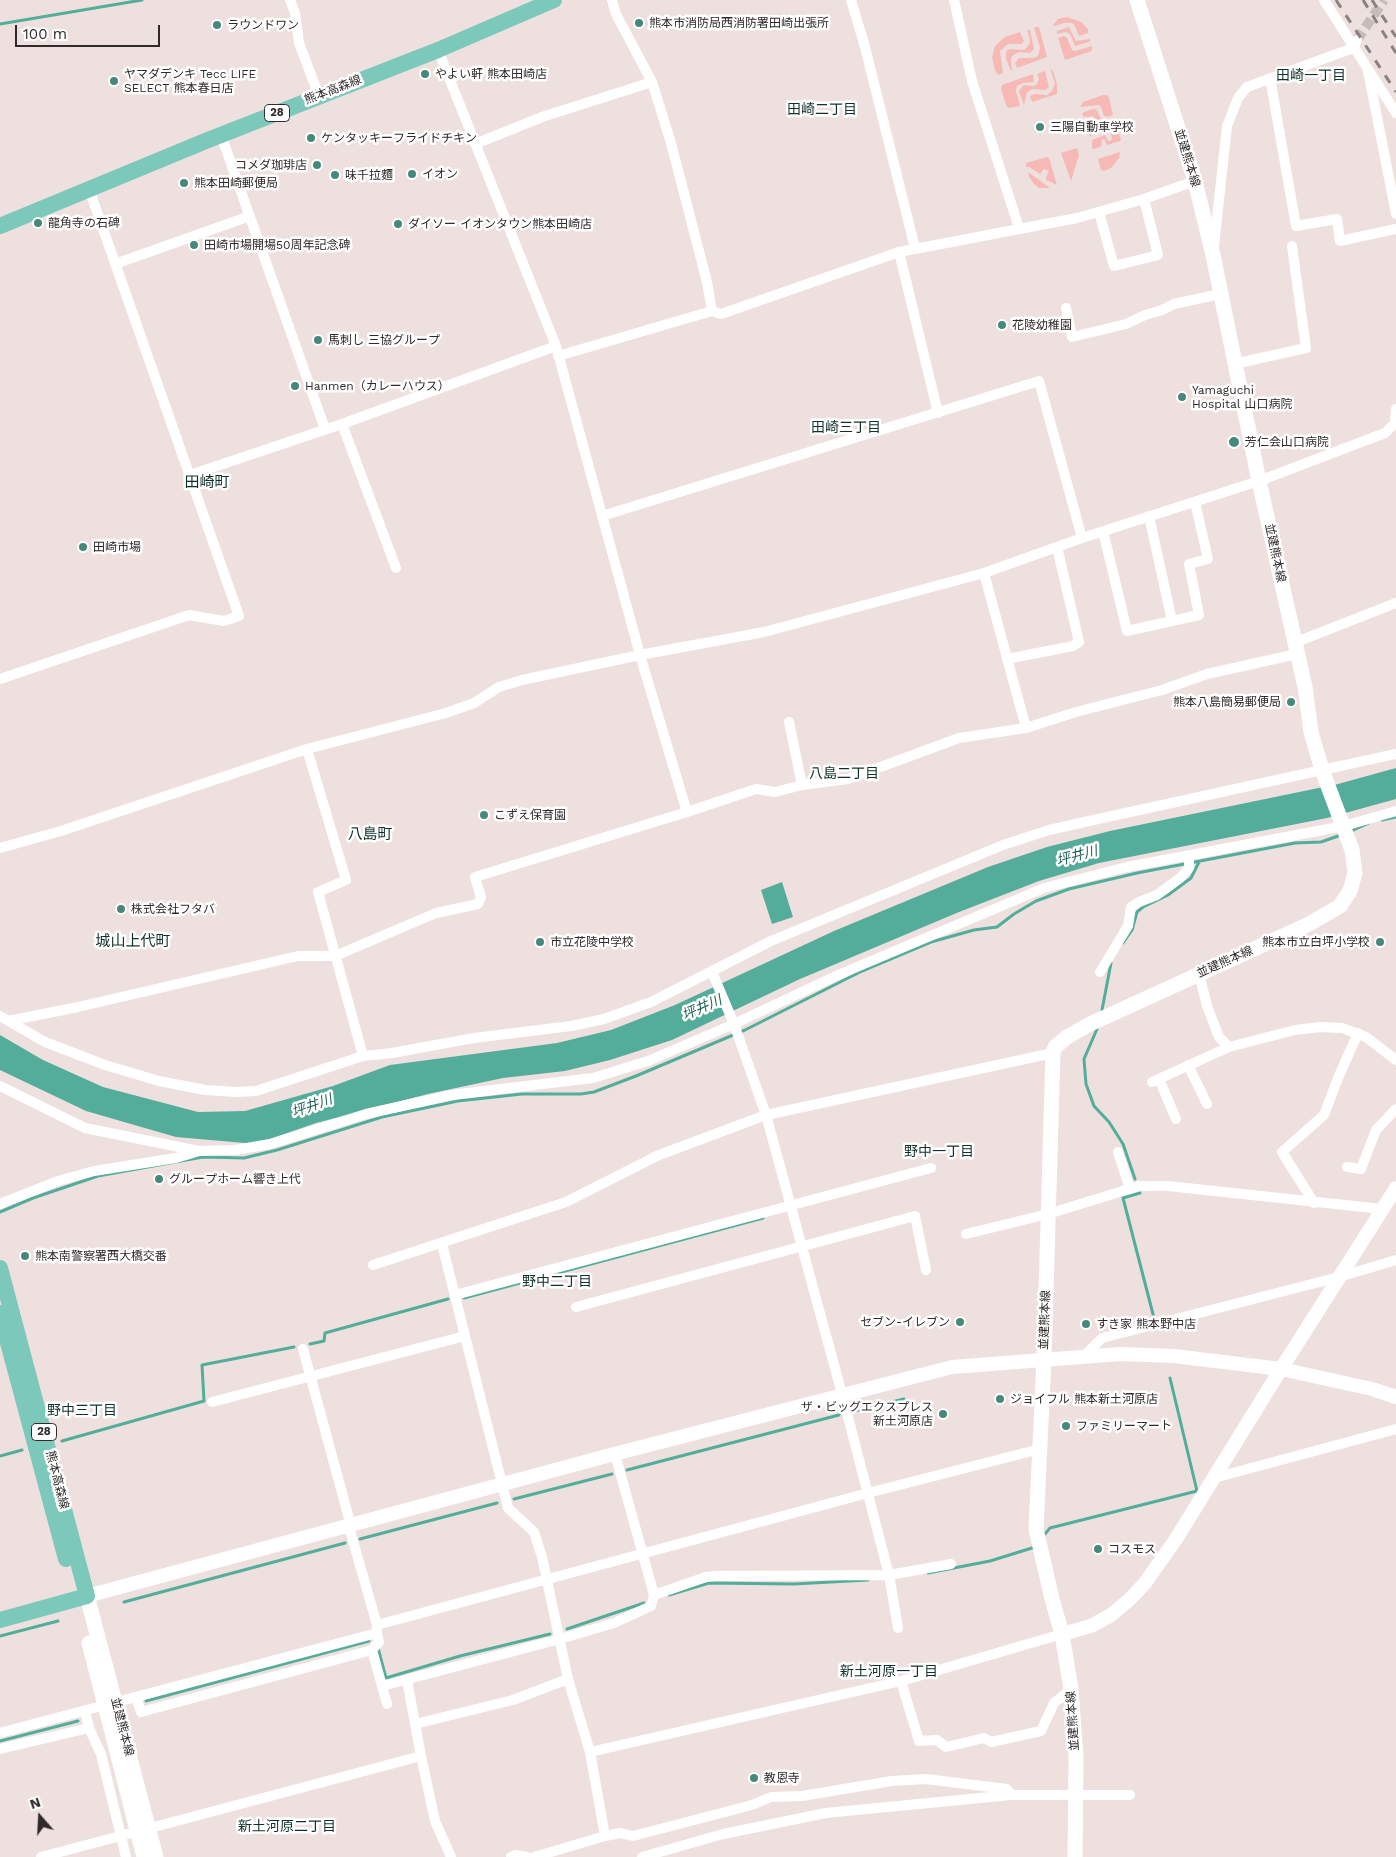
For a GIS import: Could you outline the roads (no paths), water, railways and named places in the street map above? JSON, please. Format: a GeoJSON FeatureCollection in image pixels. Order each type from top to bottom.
{"type":"FeatureCollection","features":[{"type":"Feature","properties":{"kind":"main road","name":"熊本高森線"},"geometry":{"type":"LineString","coordinates":[[0,226],[221,135],[438,50],[554,0]]}},
{"type":"Feature","properties":{"kind":"main road","name":"並建熊本線"},"geometry":{"type":"LineString","coordinates":[[1076,1857],[1076,1757],[1071,1689],[1062,1634],[1040,1554],[1036,1529],[1044,1359],[1053,1053],[1055,1047],[1079,1030],[1309,924],[1340,906],[1350,891],[1355,873],[1352,850],[1322,770],[1311,732],[1305,687],[1234,364],[1213,256],[1195,181],[1137,0]]}},
{"type":"Feature","properties":{"kind":"main road","name":"熊本高森線"},"geometry":{"type":"LineString","coordinates":[[0,1268],[82,1598]]}},
{"type":"Feature","properties":{"kind":"main road","name":"熊本高森線"},"geometry":{"type":"LineString","coordinates":[[0,1313],[82,1598]]}},
{"type":"Feature","properties":{"kind":"main road","name":"並建熊本線"},"geometry":{"type":"LineString","coordinates":[[82,1598],[121,1747],[144,1857]]}},
{"type":"Feature","properties":{"kind":"main road"},"geometry":{"type":"LineString","coordinates":[[0,1620],[82,1598]]}},
{"type":"Feature","properties":{"kind":"main road","name":"並建熊本線"},"geometry":{"type":"LineString","coordinates":[[121,1747],[156,1857]]}},
{"type":"Feature","properties":{"kind":"street"},"geometry":{"type":"LineString","coordinates":[[290,0],[295,12],[298,43],[319,96]]}},
{"type":"Feature","properties":{"kind":"street"},"geometry":{"type":"LineString","coordinates":[[612,0],[616,14],[652,82],[674,152],[707,282],[712,311]]}},
{"type":"Feature","properties":{"kind":"street"},"geometry":{"type":"LineString","coordinates":[[851,0],[865,47],[915,248]]}},
{"type":"Feature","properties":{"kind":"street"},"geometry":{"type":"LineString","coordinates":[[954,0],[972,81],[1019,228]]}},
{"type":"Feature","properties":{"kind":"street"},"geometry":{"type":"LineString","coordinates":[[1324,0],[1355,44],[1368,71],[1396,113]]}},
{"type":"Feature","properties":{"kind":"street"},"geometry":{"type":"LineString","coordinates":[[1213,256],[1227,126],[1238,98],[1247,87],[1355,44]]}},
{"type":"Feature","properties":{"kind":"street"},"geometry":{"type":"LineString","coordinates":[[438,50],[557,351],[640,655],[687,812]]}},
{"type":"Feature","properties":{"kind":"street"},"geometry":{"type":"LineString","coordinates":[[1368,71],[1396,214]]}},
{"type":"Feature","properties":{"kind":"street"},"geometry":{"type":"LineString","coordinates":[[1270,78],[1296,226],[1337,219],[1340,240],[1396,228]]}},
{"type":"Feature","properties":{"kind":"street"},"geometry":{"type":"LineString","coordinates":[[475,144],[542,117],[652,82]]}},
{"type":"Feature","properties":{"kind":"street"},"geometry":{"type":"LineString","coordinates":[[221,135],[325,429]]}},
{"type":"Feature","properties":{"kind":"street"},"geometry":{"type":"LineString","coordinates":[[190,475],[557,351],[712,311],[721,314],[899,252],[1077,218],[1144,199],[1195,181]]}},
{"type":"Feature","properties":{"kind":"street"},"geometry":{"type":"LineString","coordinates":[[0,679],[190,615],[224,621],[238,616],[89,189]]}},
{"type":"Feature","properties":{"kind":"street"},"geometry":{"type":"LineString","coordinates":[[1099,212],[1114,266],[1158,255],[1144,199]]}},
{"type":"Feature","properties":{"kind":"street"},"geometry":{"type":"LineString","coordinates":[[115,264],[250,216]]}},
{"type":"Feature","properties":{"kind":"street"},"geometry":{"type":"LineString","coordinates":[[1234,364],[1306,348],[1292,246]]}},
{"type":"Feature","properties":{"kind":"street"},"geometry":{"type":"LineString","coordinates":[[899,252],[938,413]]}},
{"type":"Feature","properties":{"kind":"street"},"geometry":{"type":"LineString","coordinates":[[1066,308],[1072,337],[1126,324],[1174,304],[1220,294]]}},
{"type":"Feature","properties":{"kind":"street"},"geometry":{"type":"LineString","coordinates":[[602,516],[1039,381],[1082,538]]}},
{"type":"Feature","properties":{"kind":"street"},"geometry":{"type":"LineString","coordinates":[[0,848],[61,830],[307,749],[446,713],[474,703],[499,687],[522,680],[640,655],[764,632],[984,573],[1082,538],[1259,481],[1385,433],[1395,423],[1396,409]]}},
{"type":"Feature","properties":{"kind":"street"},"geometry":{"type":"LineString","coordinates":[[342,424],[396,568]]}},
{"type":"Feature","properties":{"kind":"street"},"geometry":{"type":"LineString","coordinates":[[1103,531],[1128,631],[1199,615],[1188,564],[1208,559],[1195,502]]}},
{"type":"Feature","properties":{"kind":"street"},"geometry":{"type":"LineString","coordinates":[[1149,516],[1172,621]]}},
{"type":"Feature","properties":{"kind":"street"},"geometry":{"type":"LineString","coordinates":[[1007,659],[1073,646],[1079,642],[1057,547]]}},
{"type":"Feature","properties":{"kind":"street"},"geometry":{"type":"LineString","coordinates":[[984,573],[1026,728]]}},
{"type":"Feature","properties":{"kind":"street"},"geometry":{"type":"LineString","coordinates":[[4,1018],[87,1005],[298,956],[336,956],[436,913],[478,904],[481,898],[476,878],[756,789],[775,792],[802,784],[848,779],[959,738],[1026,728],[1076,712],[1162,690],[1207,674],[1295,648],[1396,603]]}},
{"type":"Feature","properties":{"kind":"street"},"geometry":{"type":"LineString","coordinates":[[789,722],[802,784]]}},
{"type":"Feature","properties":{"kind":"street"},"geometry":{"type":"LineString","coordinates":[[307,749],[346,880],[318,892],[363,1056]]}},
{"type":"Feature","properties":{"kind":"street"},"geometry":{"type":"LineString","coordinates":[[4,1018],[45,1042],[105,1065],[159,1081],[205,1090],[237,1092],[256,1090],[363,1056],[392,1053],[474,1038],[571,1026],[604,1019],[652,1002],[714,976],[771,941],[1003,845],[1049,830],[1396,754]]}},
{"type":"Feature","properties":{"kind":"street"},"geometry":{"type":"LineString","coordinates":[[0,1086],[85,1128],[200,1151],[235,1150],[270,1144],[366,1114],[451,1095],[593,1078],[648,1062],[733,1021],[1044,888],[1127,867],[1396,811]]}},
{"type":"Feature","properties":{"kind":"street"},"geometry":{"type":"LineString","coordinates":[[1100,972],[1128,926],[1131,907],[1157,895],[1180,878],[1189,868],[1189,855]]}},
{"type":"Feature","properties":{"kind":"street"},"geometry":{"type":"LineString","coordinates":[[1200,974],[1207,1006],[1219,1037],[1229,1047]]}},
{"type":"Feature","properties":{"kind":"street"},"geometry":{"type":"LineString","coordinates":[[714,976],[733,1021],[766,1116],[868,1493],[889,1575],[898,1628]]}},
{"type":"Feature","properties":{"kind":"street"},"geometry":{"type":"LineString","coordinates":[[1176,1119],[1156,1080],[1229,1047],[1295,1030],[1320,1027],[1342,1028],[1370,1039],[1396,1060]]}},
{"type":"Feature","properties":{"kind":"street"},"geometry":{"type":"LineString","coordinates":[[1314,1203],[1282,1152],[1324,1115],[1358,1033]]}},
{"type":"Feature","properties":{"kind":"street"},"geometry":{"type":"LineString","coordinates":[[372,1265],[442,1244],[566,1202],[659,1155],[766,1116],[1053,1053]]}},
{"type":"Feature","properties":{"kind":"street"},"geometry":{"type":"LineString","coordinates":[[1188,1065],[1207,1104]]}},
{"type":"Feature","properties":{"kind":"street"},"geometry":{"type":"LineString","coordinates":[[1347,1168],[1361,1170],[1376,1130],[1396,1109]]}},
{"type":"Feature","properties":{"kind":"street"},"geometry":{"type":"LineString","coordinates":[[0,1204],[58,1182],[94,1172],[176,1158],[200,1151]]}},
{"type":"Feature","properties":{"kind":"street"},"geometry":{"type":"LineString","coordinates":[[1118,1152],[1130,1189]]}},
{"type":"Feature","properties":{"kind":"street"},"geometry":{"type":"LineString","coordinates":[[455,1295],[930,1168]]}},
{"type":"Feature","properties":{"kind":"street"},"geometry":{"type":"LineString","coordinates":[[966,1234],[1048,1214],[1139,1186],[1168,1186],[1382,1209]]}},
{"type":"Feature","properties":{"kind":"street"},"geometry":{"type":"LineString","coordinates":[[590,1752],[900,1681],[1090,1626],[1112,1614],[1145,1583],[1176,1539],[1396,1188]]}},
{"type":"Feature","properties":{"kind":"street"},"geometry":{"type":"LineString","coordinates":[[576,1307],[915,1216],[926,1270]]}},
{"type":"Feature","properties":{"kind":"street"},"geometry":{"type":"LineString","coordinates":[[442,1244],[501,1486],[508,1508],[534,1532],[548,1580],[568,1679],[590,1752],[605,1836]]}},
{"type":"Feature","properties":{"kind":"street"},"geometry":{"type":"LineString","coordinates":[[1082,1358],[1102,1338],[1339,1277],[1396,1260]]}},
{"type":"Feature","properties":{"kind":"street"},"geometry":{"type":"LineString","coordinates":[[212,1402],[465,1336]]}},
{"type":"Feature","properties":{"kind":"street"},"geometry":{"type":"LineString","coordinates":[[136,1697],[140,1712],[372,1650],[379,1642],[303,1349]]}},
{"type":"Feature","properties":{"kind":"street"},"geometry":{"type":"LineString","coordinates":[[82,1598],[615,1454],[952,1366],[1120,1354],[1174,1356],[1281,1369],[1372,1389],[1395,1397]]}},
{"type":"Feature","properties":{"kind":"street"},"geometry":{"type":"LineString","coordinates":[[1214,1478],[1396,1429]]}},
{"type":"Feature","properties":{"kind":"street"},"geometry":{"type":"LineString","coordinates":[[0,1733],[136,1697],[642,1554],[1040,1449]]}},
{"type":"Feature","properties":{"kind":"street"},"geometry":{"type":"LineString","coordinates":[[382,1686],[614,1623],[651,1606],[654,1595],[615,1454]]}},
{"type":"Feature","properties":{"kind":"street"},"geometry":{"type":"LineString","coordinates":[[654,1595],[714,1576],[889,1575],[951,1564]]}},
{"type":"Feature","properties":{"kind":"street"},"geometry":{"type":"LineString","coordinates":[[372,1650],[387,1704]]}},
{"type":"Feature","properties":{"kind":"street"},"geometry":{"type":"LineString","coordinates":[[415,1724],[513,1700],[568,1679]]}},
{"type":"Feature","properties":{"kind":"street"},"geometry":{"type":"LineString","coordinates":[[407,1680],[435,1821],[451,1857]]}},
{"type":"Feature","properties":{"kind":"street"},"geometry":{"type":"LineString","coordinates":[[900,1681],[919,1741],[936,1740],[946,1747],[984,1738],[991,1742],[1041,1731],[1054,1703],[1071,1689]]}},
{"type":"Feature","properties":{"kind":"street"},"geometry":{"type":"LineString","coordinates":[[85,1711],[89,1728],[101,1754],[126,1857]]}},
{"type":"Feature","properties":{"kind":"street"},"geometry":{"type":"LineString","coordinates":[[0,1749],[89,1728]]}},
{"type":"Feature","properties":{"kind":"street"},"geometry":{"type":"LineString","coordinates":[[41,1857],[421,1756]]}},
{"type":"Feature","properties":{"kind":"street"},"geometry":{"type":"LineString","coordinates":[[534,1857],[605,1836],[620,1833],[632,1836],[752,1805],[771,1797],[802,1796],[892,1781],[926,1778],[1007,1789],[1011,1795]]}},
{"type":"Feature","properties":{"kind":"street"},"geometry":{"type":"LineString","coordinates":[[642,1857],[723,1834],[826,1813],[1011,1795],[1130,1795]]}},
{"type":"Feature","properties":{"kind":"street"},"geometry":{"type":"LineString","coordinates":[[511,1857],[516,1855],[527,1857]]}},
{"type":"Feature","properties":{"kind":"water","name":"坪井川"},"geometry":{"type":"Polygon","coordinates":[[[1396,768],[1396,799],[1327,818],[1099,863],[1039,881],[959,912],[800,979],[672,1040],[610,1060],[565,1071],[503,1078],[428,1094],[316,1123],[256,1144],[176,1137],[86,1111],[0,1070],[0,1035],[43,1060],[103,1087],[198,1112],[245,1111],[333,1086],[390,1065],[557,1043],[611,1030],[675,1005],[834,931],[988,867],[1047,847],[1110,831],[1338,784],[1396,768]]]}},
{"type":"Feature","properties":{"kind":"water"},"geometry":{"type":"Polygon","coordinates":[[[782,882],[793,917],[772,924],[761,890],[782,882]]]}},
{"type":"Feature","properties":{"kind":"waterway"},"geometry":{"type":"LineString","coordinates":[[0,24],[142,0]]}},
{"type":"Feature","properties":{"kind":"waterway"},"geometry":{"type":"LineString","coordinates":[[1382,820],[1396,817]]}},
{"type":"Feature","properties":{"kind":"waterway"},"geometry":{"type":"LineString","coordinates":[[1349,832],[1369,823]]}},
{"type":"Feature","properties":{"kind":"waterway"},"geometry":{"type":"LineString","coordinates":[[0,1212],[33,1198],[98,1176],[203,1157],[244,1158],[277,1150],[382,1117],[458,1101],[522,1094],[581,1094],[594,1092],[745,1030],[862,971],[931,942],[974,930],[997,927],[1036,901],[1069,889],[1137,873],[1295,843],[1321,842],[1341,835]]}},
{"type":"Feature","properties":{"kind":"waterway"},"geometry":{"type":"LineString","coordinates":[[1123,943],[1132,930],[1137,912],[1168,895],[1191,878],[1199,862]]}},
{"type":"Feature","properties":{"kind":"waterway"},"geometry":{"type":"LineString","coordinates":[[1102,1010],[1111,963]]}},
{"type":"Feature","properties":{"kind":"waterway"},"geometry":{"type":"LineString","coordinates":[[1097,1029],[1084,1059],[1086,1084],[1094,1106],[1109,1122],[1123,1144],[1135,1179]]}},
{"type":"Feature","properties":{"kind":"waterway"},"geometry":{"type":"LineString","coordinates":[[1140,1193],[1123,1198],[1154,1318]]}},
{"type":"Feature","properties":{"kind":"waterway"},"geometry":{"type":"LineString","coordinates":[[464,1298],[763,1218]]}},
{"type":"Feature","properties":{"kind":"waterway"},"geometry":{"type":"LineString","coordinates":[[310,1344],[324,1341],[325,1333],[448,1299]]}},
{"type":"Feature","properties":{"kind":"waterway"},"geometry":{"type":"LineString","coordinates":[[62,1441],[204,1401],[202,1365],[294,1347]]}},
{"type":"Feature","properties":{"kind":"waterway"},"geometry":{"type":"LineString","coordinates":[[1045,1534],[1050,1528],[1197,1491],[1170,1378]]}},
{"type":"Feature","properties":{"kind":"waterway"},"geometry":{"type":"LineString","coordinates":[[855,1411],[904,1399]]}},
{"type":"Feature","properties":{"kind":"waterway"},"geometry":{"type":"LineString","coordinates":[[627,1470],[839,1415]]}},
{"type":"Feature","properties":{"kind":"waterway"},"geometry":{"type":"LineString","coordinates":[[0,1456],[22,1450]]}},
{"type":"Feature","properties":{"kind":"waterway"},"geometry":{"type":"LineString","coordinates":[[514,1499],[612,1474]]}},
{"type":"Feature","properties":{"kind":"waterway"},"geometry":{"type":"LineString","coordinates":[[360,1539],[497,1503]]}},
{"type":"Feature","properties":{"kind":"waterway"},"geometry":{"type":"LineString","coordinates":[[124,1602],[345,1543]]}},
{"type":"Feature","properties":{"kind":"waterway"},"geometry":{"type":"LineString","coordinates":[[928,1573],[990,1561],[1032,1548]]}},
{"type":"Feature","properties":{"kind":"waterway"},"geometry":{"type":"LineString","coordinates":[[669,1595],[709,1583],[794,1584],[868,1580]]}},
{"type":"Feature","properties":{"kind":"waterway"},"geometry":{"type":"LineString","coordinates":[[567,1629],[644,1603]]}},
{"type":"Feature","properties":{"kind":"waterway"},"geometry":{"type":"LineString","coordinates":[[0,1636],[58,1621]]}},
{"type":"Feature","properties":{"kind":"waterway"},"geometry":{"type":"LineString","coordinates":[[378,1648],[386,1678],[460,1656],[550,1634]]}},
{"type":"Feature","properties":{"kind":"waterway"},"geometry":{"type":"LineString","coordinates":[[146,1701],[369,1641]]}},
{"type":"Feature","properties":{"kind":"waterway"},"geometry":{"type":"LineString","coordinates":[[0,1741],[78,1721]]}},
{"type":"Feature","properties":{"kind":"tunnel"},"geometry":{"type":"LineString","coordinates":[[1357,40],[1384,0]]}},
{"type":"Feature","properties":{"kind":"railway"},"geometry":{"type":"LineString","coordinates":[[1336,0],[1396,92]]}},
{"type":"Feature","properties":{"kind":"railway"},"geometry":{"type":"LineString","coordinates":[[1363,0],[1396,53]]}},
{"type":"Feature","properties":{"kind":"railway"},"geometry":{"type":"LineString","coordinates":[[1372,0],[1396,37]]}},
{"type":"Feature","properties":{"kind":"place","name":"熊本市消防局西消防署田崎出張所"},"geometry":{"type":"Point","coordinates":[639,23]}},
{"type":"Feature","properties":{"kind":"place","name":"ラウンドワン"},"geometry":{"type":"Point","coordinates":[217,25]}},
{"type":"Feature","properties":{"kind":"place","name":"やよい軒 熊本田崎店"},"geometry":{"type":"Point","coordinates":[425,74]}},
{"type":"Feature","properties":{"kind":"place","name":"ヤマダデンキ Tecc LIFE SELECT 熊本春日店"},"geometry":{"type":"Point","coordinates":[114,81]}},
{"type":"Feature","properties":{"kind":"place","name":"三陽自動車学校"},"geometry":{"type":"Point","coordinates":[1040,127]}},
{"type":"Feature","properties":{"kind":"place","name":"ケンタッキーフライドチキン"},"geometry":{"type":"Point","coordinates":[311,138]}},
{"type":"Feature","properties":{"kind":"place","name":"コメダ珈琲店"},"geometry":{"type":"Point","coordinates":[317,165]}},
{"type":"Feature","properties":{"kind":"place","name":"イオン"},"geometry":{"type":"Point","coordinates":[412,174]}},
{"type":"Feature","properties":{"kind":"place","name":"味千拉麵"},"geometry":{"type":"Point","coordinates":[335,175]}},
{"type":"Feature","properties":{"kind":"place","name":"熊本田崎郵便局"},"geometry":{"type":"Point","coordinates":[184,183]}},
{"type":"Feature","properties":{"kind":"place","name":"龍角寺の石碑"},"geometry":{"type":"Point","coordinates":[38,223]}},
{"type":"Feature","properties":{"kind":"place","name":"ダイソー イオンタウン熊本田崎店"},"geometry":{"type":"Point","coordinates":[398,224]}},
{"type":"Feature","properties":{"kind":"place","name":"田崎市場開場50周年記念碑"},"geometry":{"type":"Point","coordinates":[194,245]}},
{"type":"Feature","properties":{"kind":"place","name":"花陵幼稚園"},"geometry":{"type":"Point","coordinates":[1002,325]}},
{"type":"Feature","properties":{"kind":"place","name":"馬刺し 三協グループ"},"geometry":{"type":"Point","coordinates":[318,340]}},
{"type":"Feature","properties":{"kind":"place","name":"Hanmen（カレーハウス）"},"geometry":{"type":"Point","coordinates":[295,386]}},
{"type":"Feature","properties":{"kind":"place","name":"Yamaguchi Hospital 山口病院"},"geometry":{"type":"Point","coordinates":[1182,397]}},
{"type":"Feature","properties":{"kind":"place","name":"芳仁会山口病院"},"geometry":{"type":"Point","coordinates":[1234,442]}},
{"type":"Feature","properties":{"kind":"place","name":"田崎市場"},"geometry":{"type":"Point","coordinates":[83,547]}},
{"type":"Feature","properties":{"kind":"place","name":"熊本八島簡易郵便局"},"geometry":{"type":"Point","coordinates":[1291,702]}},
{"type":"Feature","properties":{"kind":"place","name":"こずえ保育園"},"geometry":{"type":"Point","coordinates":[484,815]}},
{"type":"Feature","properties":{"kind":"place","name":"株式会社フタバ"},"geometry":{"type":"Point","coordinates":[121,909]}},
{"type":"Feature","properties":{"kind":"place","name":"市立花陵中学校"},"geometry":{"type":"Point","coordinates":[540,942]}},
{"type":"Feature","properties":{"kind":"place","name":"熊本市立白坪小学校"},"geometry":{"type":"Point","coordinates":[1380,942]}},
{"type":"Feature","properties":{"kind":"place","name":"グループホーム響き上代"},"geometry":{"type":"Point","coordinates":[159,1179]}},
{"type":"Feature","properties":{"kind":"place","name":"熊本南警察署西大橋交番"},"geometry":{"type":"Point","coordinates":[25,1256]}},
{"type":"Feature","properties":{"kind":"place","name":"セブン-イレブン"},"geometry":{"type":"Point","coordinates":[960,1322]}},
{"type":"Feature","properties":{"kind":"place","name":"すき家 熊本野中店"},"geometry":{"type":"Point","coordinates":[1086,1324]}},
{"type":"Feature","properties":{"kind":"place","name":"ジョイフル 熊本新土河原店"},"geometry":{"type":"Point","coordinates":[1000,1399]}},
{"type":"Feature","properties":{"kind":"place","name":"ザ・ビッグエクスプレス 新土河原店"},"geometry":{"type":"Point","coordinates":[943,1414]}},
{"type":"Feature","properties":{"kind":"place","name":"ファミリーマート"},"geometry":{"type":"Point","coordinates":[1066,1426]}},
{"type":"Feature","properties":{"kind":"place","name":"コスモス"},"geometry":{"type":"Point","coordinates":[1098,1549]}},
{"type":"Feature","properties":{"kind":"place","name":"教恩寺"},"geometry":{"type":"Point","coordinates":[754,1778]}},
{"type":"Feature","properties":{"kind":"district","name":"田崎一丁目"},"geometry":{"type":"Point","coordinates":[1311,76]}},
{"type":"Feature","properties":{"kind":"district","name":"田崎二丁目"},"geometry":{"type":"Point","coordinates":[822,110]}},
{"type":"Feature","properties":{"kind":"district","name":"田崎三丁目"},"geometry":{"type":"Point","coordinates":[846,428]}},
{"type":"Feature","properties":{"kind":"district","name":"田崎町"},"geometry":{"type":"Point","coordinates":[207,483]}},
{"type":"Feature","properties":{"kind":"district","name":"八島二丁目"},"geometry":{"type":"Point","coordinates":[844,774]}},
{"type":"Feature","properties":{"kind":"district","name":"八島町"},"geometry":{"type":"Point","coordinates":[370,835]}},
{"type":"Feature","properties":{"kind":"district","name":"城山上代町"},"geometry":{"type":"Point","coordinates":[133,942]}},
{"type":"Feature","properties":{"kind":"district","name":"野中一丁目"},"geometry":{"type":"Point","coordinates":[939,1152]}},
{"type":"Feature","properties":{"kind":"district","name":"野中二丁目"},"geometry":{"type":"Point","coordinates":[557,1282]}},
{"type":"Feature","properties":{"kind":"district","name":"野中三丁目"},"geometry":{"type":"Point","coordinates":[82,1411]}},
{"type":"Feature","properties":{"kind":"district","name":"新土河原一丁目"},"geometry":{"type":"Point","coordinates":[889,1672]}},
{"type":"Feature","properties":{"kind":"district","name":"新土河原二丁目"},"geometry":{"type":"Point","coordinates":[287,1827]}}]}
